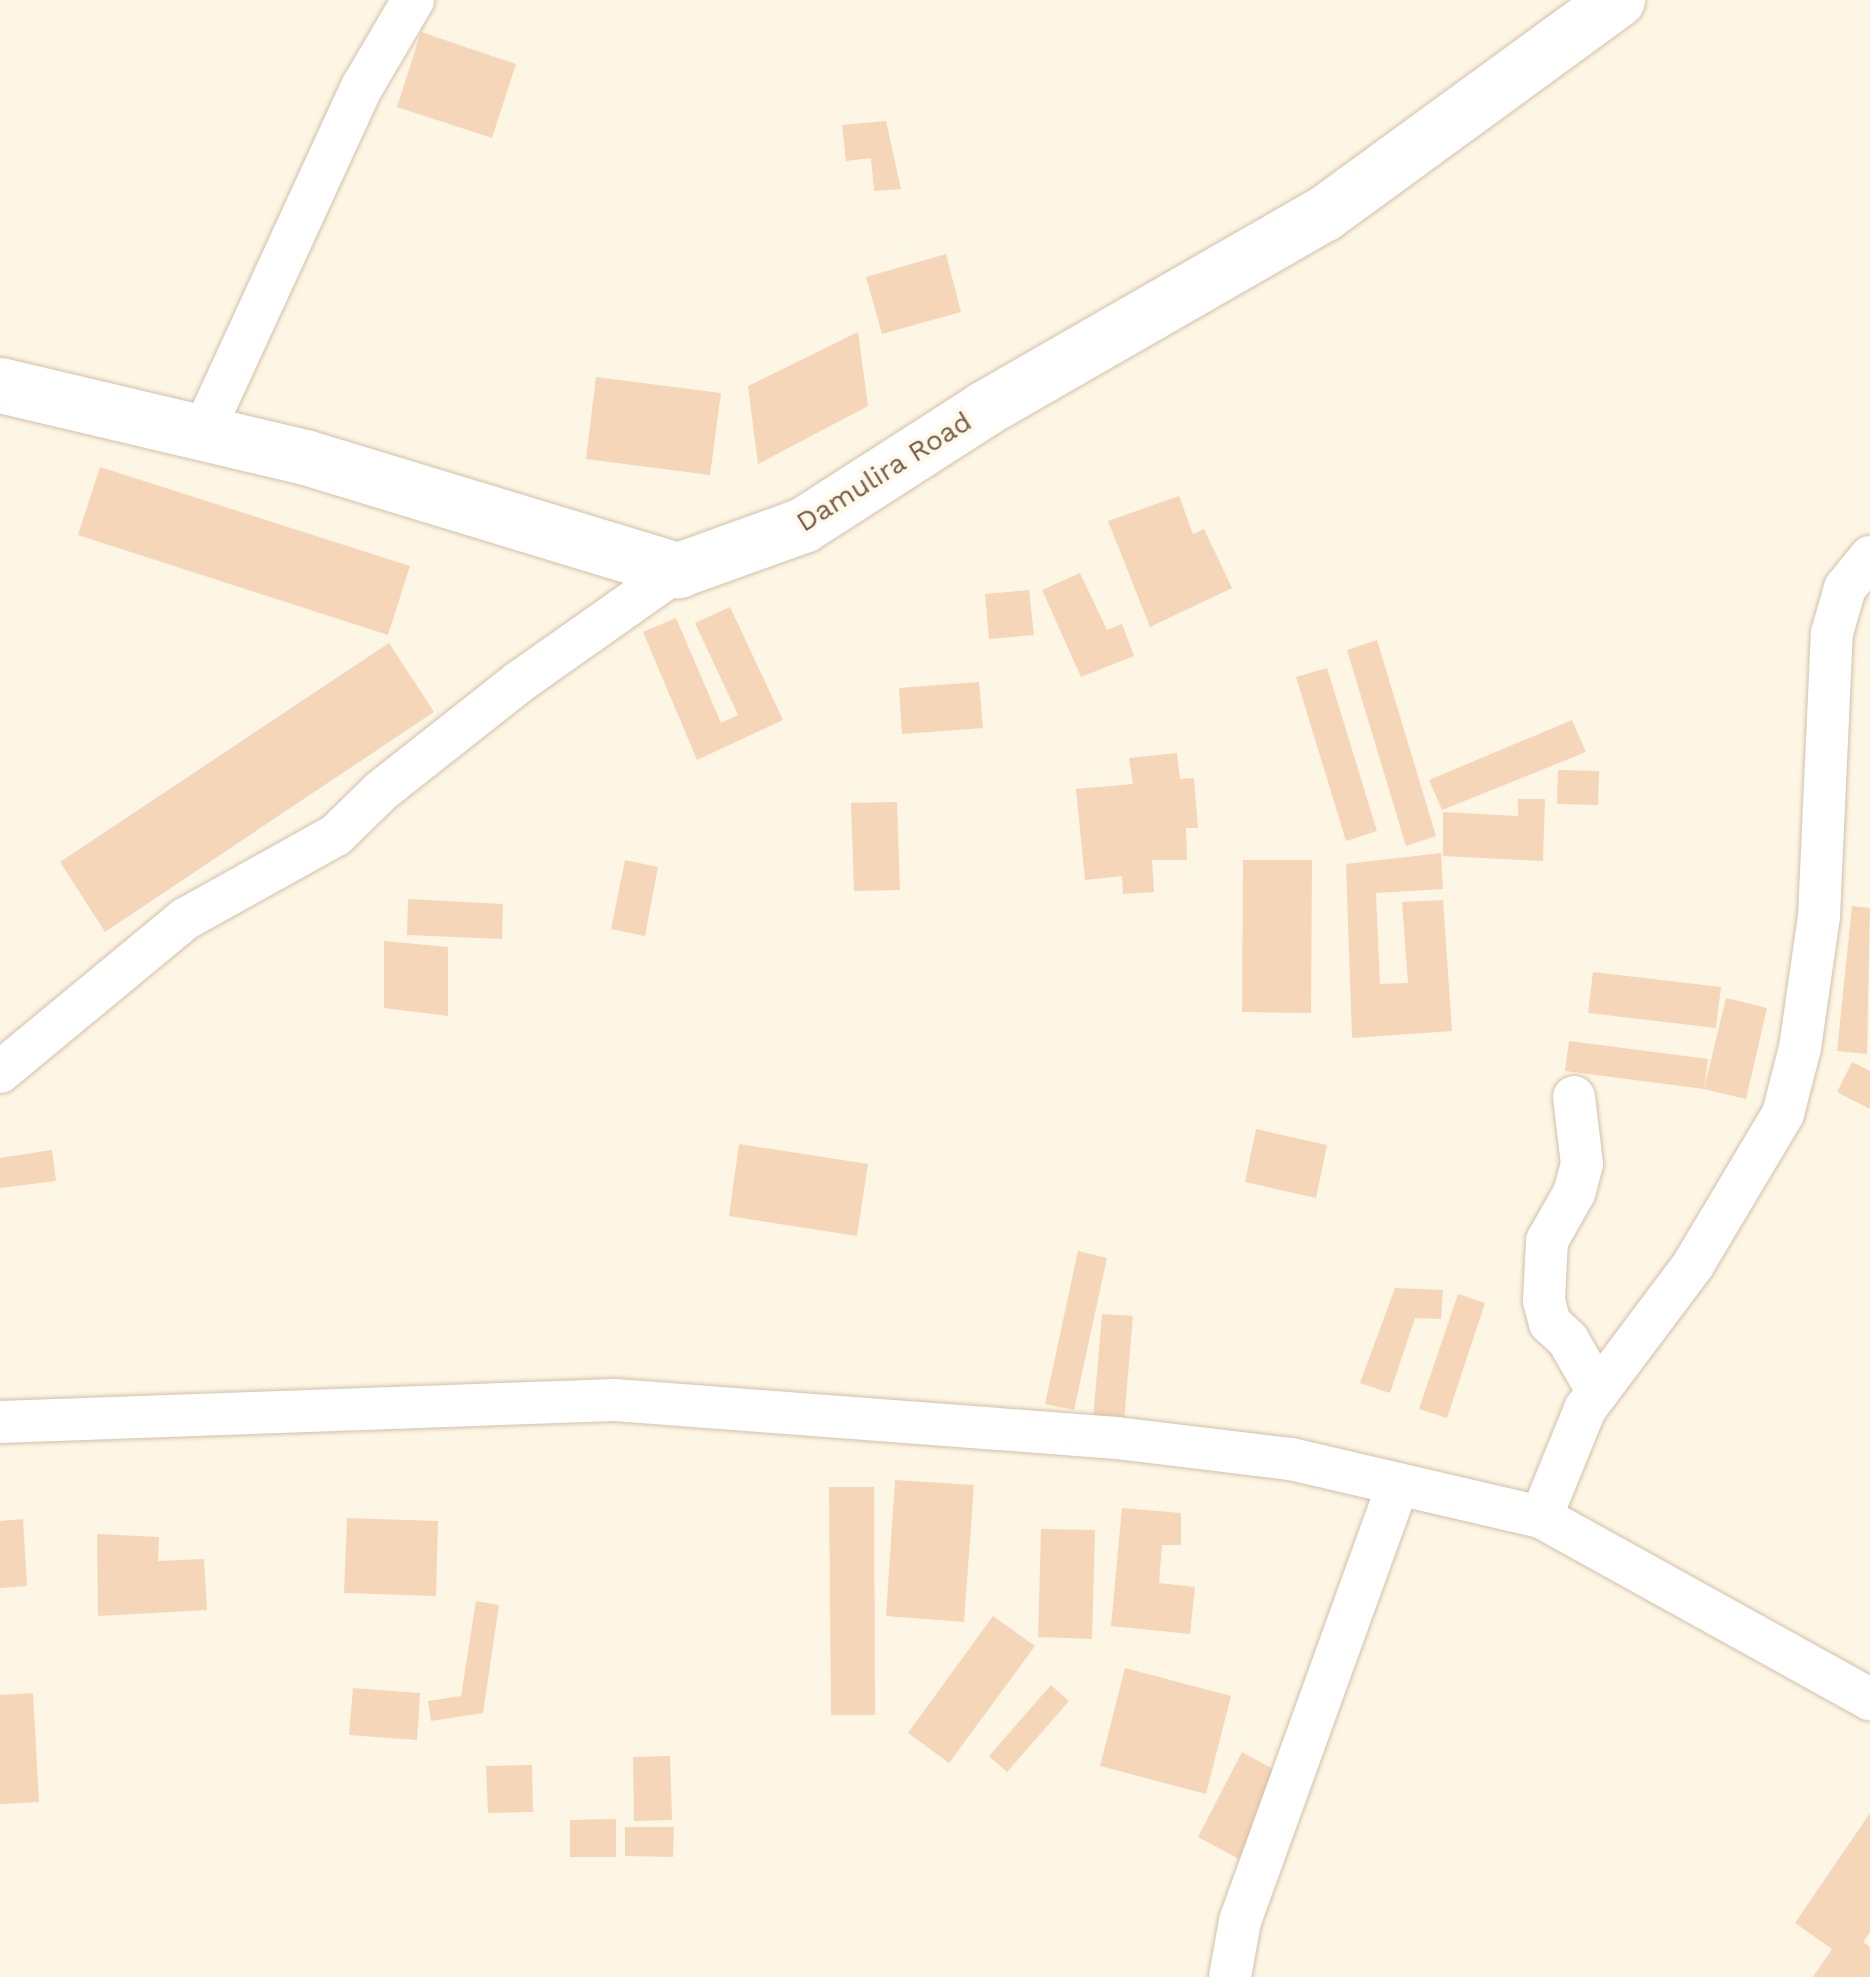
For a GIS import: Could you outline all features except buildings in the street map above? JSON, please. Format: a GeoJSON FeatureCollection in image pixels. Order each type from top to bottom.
{"type":"FeatureCollection","features":[{"type":"Feature","properties":{"kind":"street"},"geometry":{"type":"LineString","coordinates":[[204,430],[362,87],[413,0]]}},
{"type":"Feature","properties":{"kind":"street","name":"Damulira Road"},"geometry":{"type":"LineString","coordinates":[[678,570],[804,526],[984,408],[1307,224],[1617,0]]}},
{"type":"Feature","properties":{"kind":"street"},"geometry":{"type":"LineString","coordinates":[[0,385],[204,430],[678,570]]}},
{"type":"Feature","properties":{"kind":"street"},"geometry":{"type":"LineString","coordinates":[[1541,1517],[1598,1392],[1693,1265],[1783,1114],[1800,1048],[1819,916],[1832,633],[1845,588],[1870,556]]}},
{"type":"Feature","properties":{"kind":"street"},"geometry":{"type":"LineString","coordinates":[[0,1072],[185,920],[336,835],[381,790],[519,682],[678,570]]}},
{"type":"Feature","properties":{"kind":"street"},"geometry":{"type":"LineString","coordinates":[[1574,1097],[1582,1164],[1574,1193],[1547,1241],[1544,1301],[1550,1323],[1568,1340],[1598,1392]]}},
{"type":"Feature","properties":{"kind":"street"},"geometry":{"type":"LineString","coordinates":[[0,1422],[615,1400],[1117,1438],[1291,1459],[1541,1517],[1870,1699]]}},
{"type":"Feature","properties":{"kind":"street"},"geometry":{"type":"LineString","coordinates":[[1230,1977],[1240,1921],[1398,1485]]}}]}
